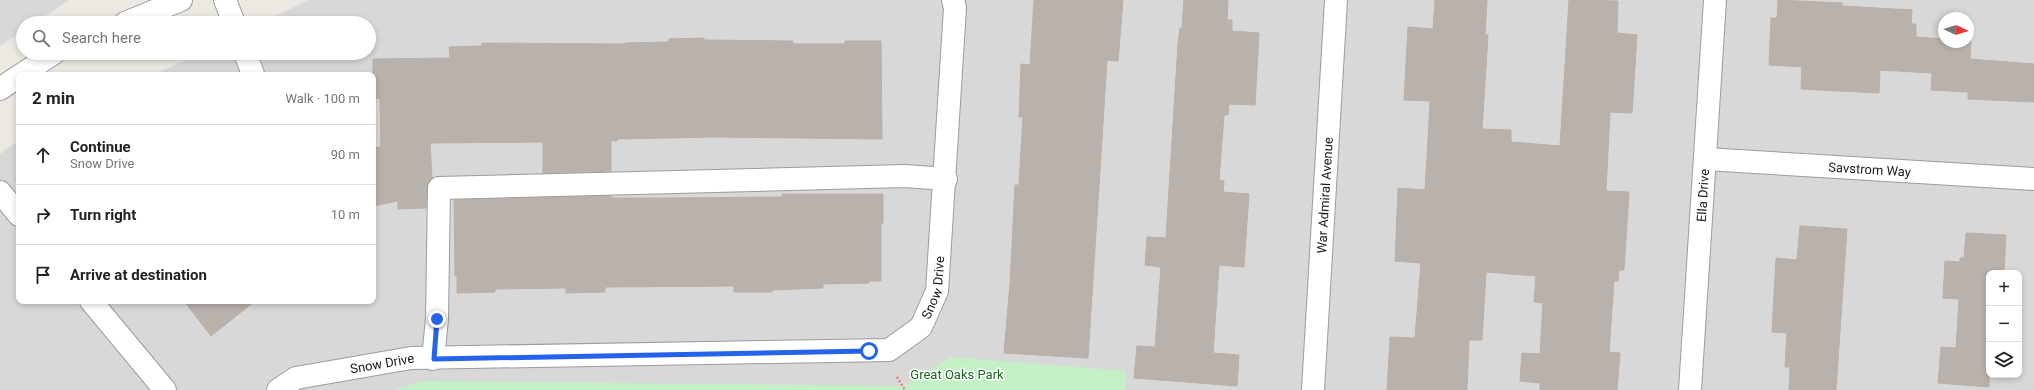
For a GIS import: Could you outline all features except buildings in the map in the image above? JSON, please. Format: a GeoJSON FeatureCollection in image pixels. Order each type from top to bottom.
{"type":"FeatureCollection","features":[{"type":"Feature","properties":{"kind":"street"},"geometry":{"type":"LineString","coordinates":[[142,16],[182,0]]}},
{"type":"Feature","properties":{"kind":"street"},"geometry":{"type":"LineString","coordinates":[[225,0],[231,16]]}},
{"type":"Feature","properties":{"kind":"street","name":"Snow Drive"},"geometry":{"type":"LineString","coordinates":[[278,390],[296,378],[411,358],[434,359],[889,350],[921,327],[937,291],[946,179],[955,8],[953,0]]}},
{"type":"Feature","properties":{"kind":"street","name":"War Admiral Avenue"},"geometry":{"type":"LineString","coordinates":[[1312,390],[1336,0]]}},
{"type":"Feature","properties":{"kind":"street","name":"Ella Drive"},"geometry":{"type":"LineString","coordinates":[[1690,390],[1715,0]]}},
{"type":"Feature","properties":{"kind":"street"},"geometry":{"type":"LineString","coordinates":[[26,72],[44,60]]}},
{"type":"Feature","properties":{"kind":"street"},"geometry":{"type":"LineString","coordinates":[[248,60],[252,72]]}},
{"type":"Feature","properties":{"kind":"street"},"geometry":{"type":"LineString","coordinates":[[0,88],[16,78]]}},
{"type":"Feature","properties":{"kind":"street","name":"Savstrom Way"},"geometry":{"type":"LineString","coordinates":[[1705,159],[2034,179]]}},
{"type":"Feature","properties":{"kind":"street"},"geometry":{"type":"LineString","coordinates":[[434,359],[437,319],[438,188],[905,176],[946,179]]}},
{"type":"Feature","properties":{"kind":"street"},"geometry":{"type":"LineString","coordinates":[[0,192],[16,211]]}},
{"type":"Feature","properties":{"kind":"street"},"geometry":{"type":"LineString","coordinates":[[93,304],[165,390]]}},
{"type":"Feature","properties":{"kind":"shaded area"},"geometry":{"type":"Polygon","coordinates":[[[0,0],[69,0],[45,16],[16,16],[16,36],[0,46],[0,0]]]}},
{"type":"Feature","properties":{"kind":"shaded area"},"geometry":{"type":"Polygon","coordinates":[[[308,0],[2034,0],[2034,390],[0,390],[0,154],[16,143],[16,304],[376,304],[376,72],[160,72],[185,60],[376,60],[376,16],[275,16],[308,0]]]}},
{"type":"Feature","properties":{"kind":"green space","name":"Great Oaks Park"},"geometry":{"type":"Polygon","coordinates":[[[951,357],[1126,371],[1125,390],[395,390],[423,381],[904,386],[951,357]]]}},
{"type":"Feature","properties":{"kind":"route"},"geometry":{"type":"LineString","coordinates":[[437,319],[434,359],[869,351]]}}]}
